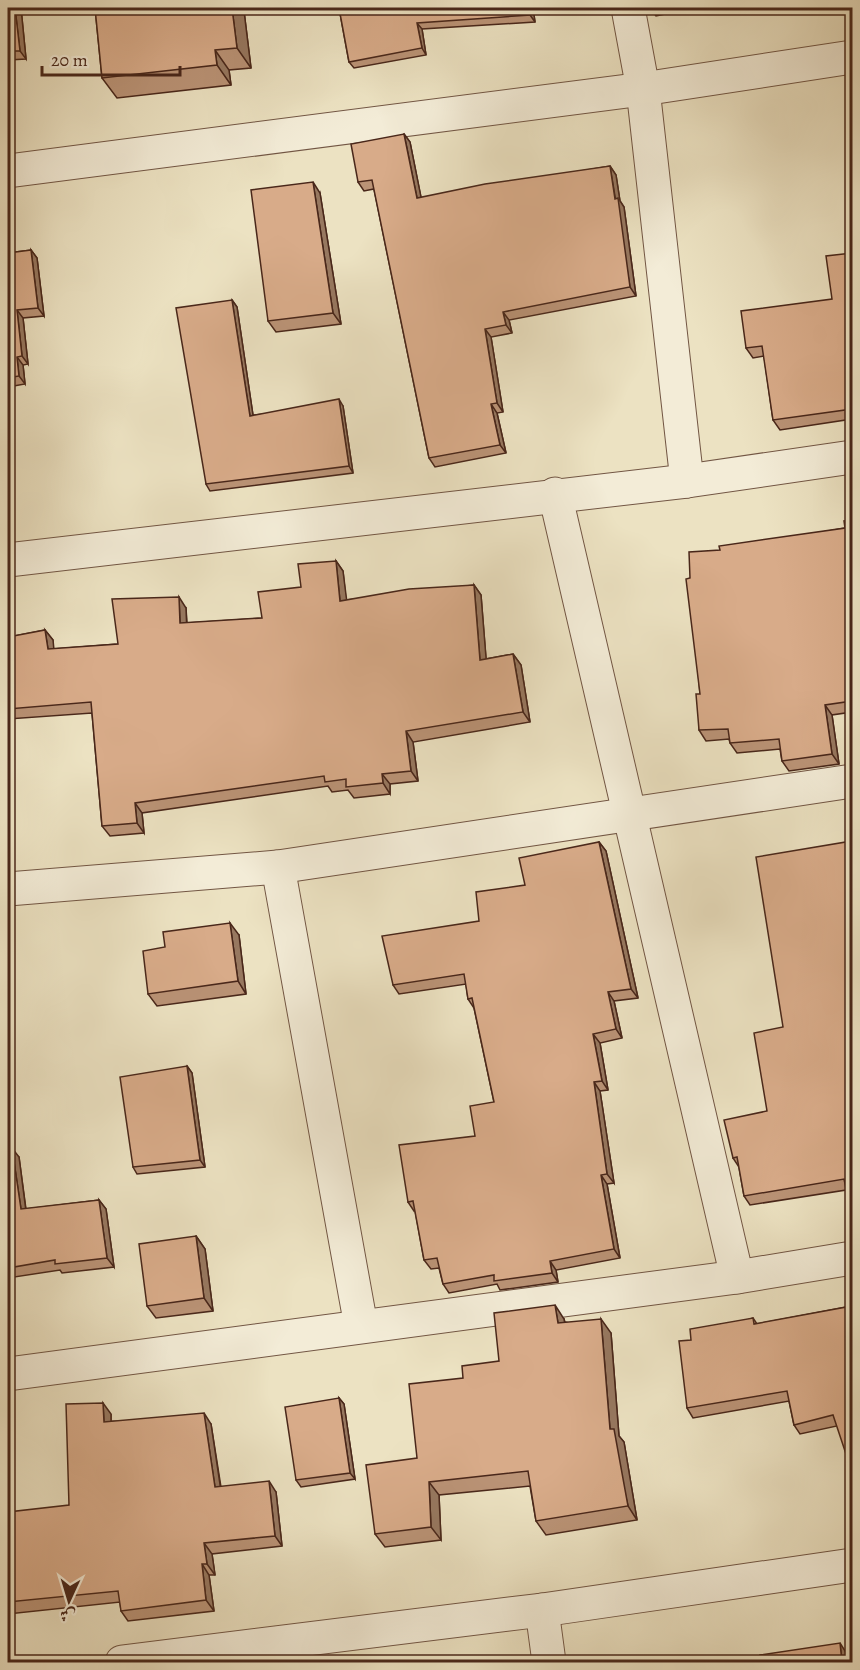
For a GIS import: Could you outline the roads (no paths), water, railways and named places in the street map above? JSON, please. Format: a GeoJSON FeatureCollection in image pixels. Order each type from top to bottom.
{"type":"FeatureCollection","features":[{"type":"Feature","properties":{"kind":"street"},"geometry":{"type":"LineString","coordinates":[[628,8],[642,89],[687,481]]}},
{"type":"Feature","properties":{"kind":"street"},"geometry":{"type":"LineString","coordinates":[[8,171],[642,89],[852,57]]}},
{"type":"Feature","properties":{"kind":"street"},"geometry":{"type":"LineString","coordinates":[[8,560],[555,494],[687,481],[852,457]]}},
{"type":"Feature","properties":{"kind":"street"},"geometry":{"type":"LineString","coordinates":[[555,494],[737,1277]]}},
{"type":"Feature","properties":{"kind":"street"},"geometry":{"type":"LineString","coordinates":[[8,889],[278,867],[852,781]]}},
{"type":"Feature","properties":{"kind":"street"},"geometry":{"type":"LineString","coordinates":[[278,867],[361,1326]]}},
{"type":"Feature","properties":{"kind":"street"},"geometry":{"type":"LineString","coordinates":[[8,1374],[737,1277],[852,1258]]}},
{"type":"Feature","properties":{"kind":"street"},"geometry":{"type":"LineString","coordinates":[[122,1662],[542,1611],[852,1565]]}},
{"type":"Feature","properties":{"kind":"street"},"geometry":{"type":"LineString","coordinates":[[542,1611],[549,1662]]}}]}
